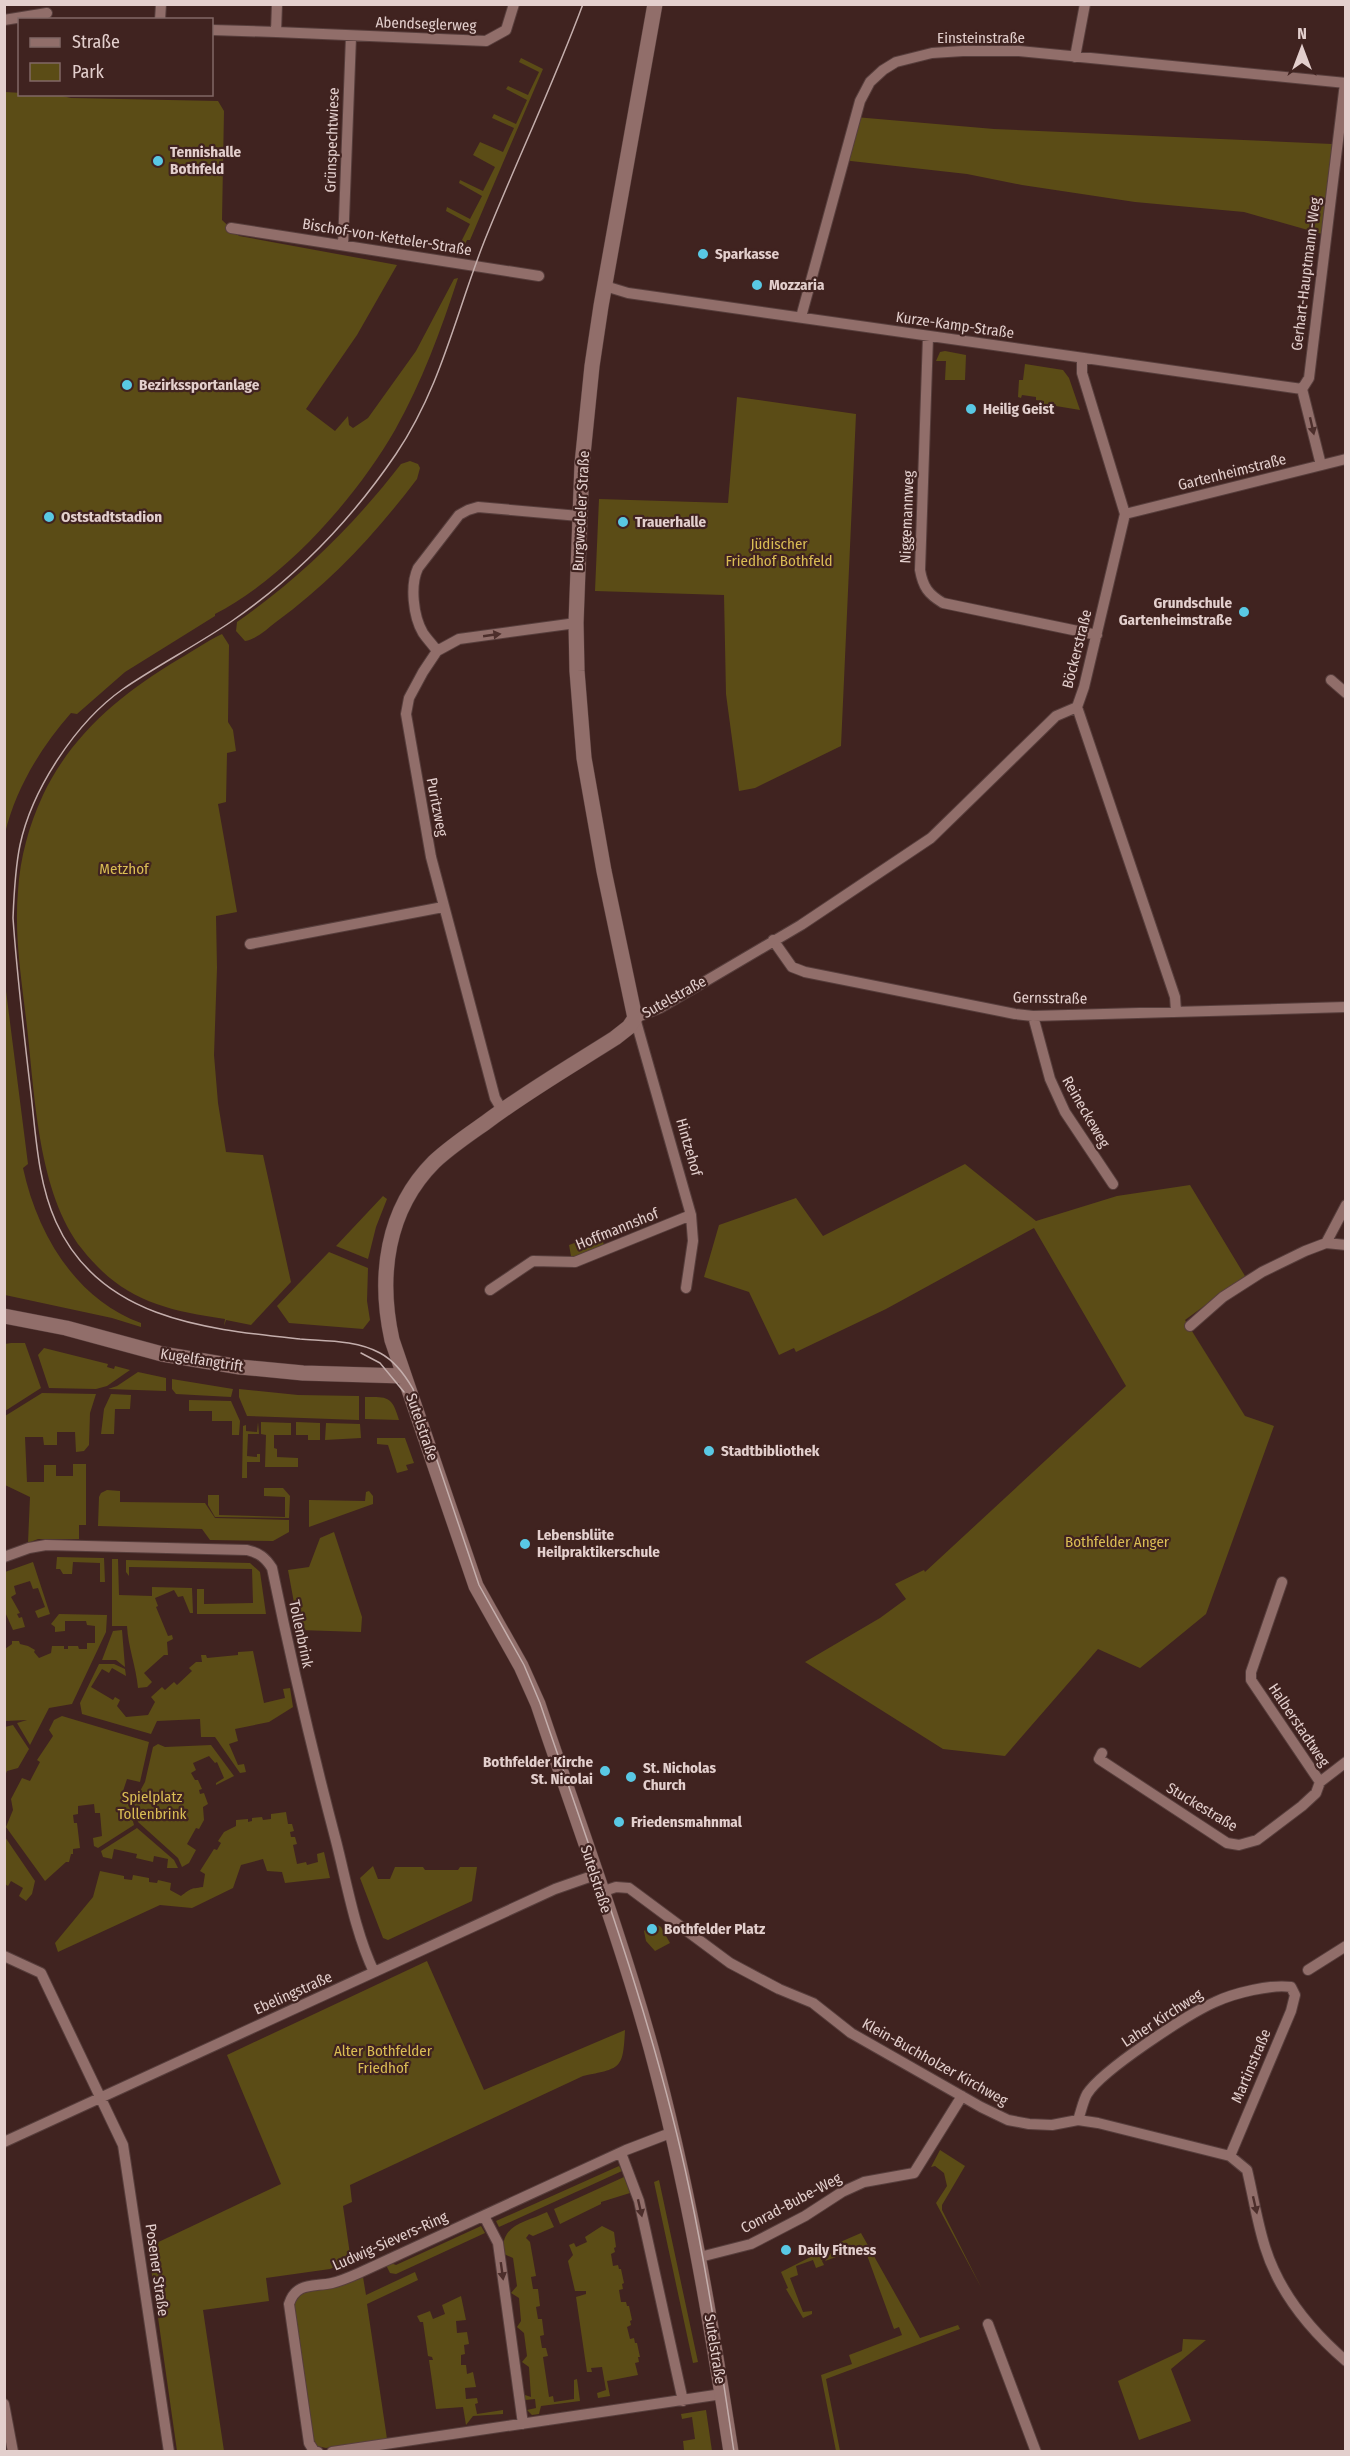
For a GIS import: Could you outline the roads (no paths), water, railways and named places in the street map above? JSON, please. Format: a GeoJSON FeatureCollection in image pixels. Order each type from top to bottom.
{"type":"FeatureCollection","features":[{"type":"Feature","properties":{"kind":"main road","name":"Burgwedeler Straße"},"geometry":{"type":"LineString","coordinates":[[635,1018],[604,871],[584,758],[577,671],[576,623],[579,516],[592,366],[654,4]]}},
{"type":"Feature","properties":{"kind":"main road","name":"Sutelstraße"},"geometry":{"type":"LineString","coordinates":[[635,1018],[629,1027],[615,1038],[502,1110],[434,1162],[406,1200],[391,1234],[385,1269],[388,1319],[404,1376],[464,1555],[486,1606],[521,1666],[538,1704],[643,2020],[673,2132],[700,2257],[731,2451]]}},
{"type":"Feature","properties":{"kind":"main road","name":"Kugelfangtrift"},"geometry":{"type":"LineString","coordinates":[[4,1316],[66,1328],[154,1352],[240,1367],[303,1373],[404,1376]]}},
{"type":"Feature","properties":{"kind":"street"},"geometry":{"type":"LineString","coordinates":[[276,32],[277,4]]}},
{"type":"Feature","properties":{"kind":"street","name":"Abendseglerweg"},"geometry":{"type":"LineString","coordinates":[[213,30],[486,41],[506,30],[514,4]]}},
{"type":"Feature","properties":{"kind":"street"},"geometry":{"type":"LineString","coordinates":[[1075,57],[1085,4]]}},
{"type":"Feature","properties":{"kind":"street"},"geometry":{"type":"LineString","coordinates":[[4,20],[47,13]]}},
{"type":"Feature","properties":{"kind":"street","name":"Grünspechtwiese"},"geometry":{"type":"LineString","coordinates":[[343,245],[351,36]]}},
{"type":"Feature","properties":{"kind":"street","name":"Einsteinstraße"},"geometry":{"type":"LineString","coordinates":[[801,317],[860,100],[870,82],[883,70],[908,57],[932,52],[1019,51],[1345,83]]}},
{"type":"Feature","properties":{"kind":"street","name":"Gerhart-Hauptmann-Weg"},"geometry":{"type":"LineString","coordinates":[[1302,388],[1309,378],[1345,83]]}},
{"type":"Feature","properties":{"kind":"street","name":"Bischof-von-Ketteler-Straße"},"geometry":{"type":"LineString","coordinates":[[231,228],[539,276]]}},
{"type":"Feature","properties":{"kind":"street","name":"Kurze-Kamp-Straße"},"geometry":{"type":"LineString","coordinates":[[604,286],[628,292],[928,337],[1302,388]]}},
{"type":"Feature","properties":{"kind":"street","name":"Niggemannweg"},"geometry":{"type":"LineString","coordinates":[[928,337],[920,570],[922,584],[930,596],[943,603],[1097,635]]}},
{"type":"Feature","properties":{"kind":"street","name":"Böckerstraße"},"geometry":{"type":"LineString","coordinates":[[1082,358],[1082,373],[1125,514],[1097,635],[1077,707],[1175,997],[1176,1011]]}},
{"type":"Feature","properties":{"kind":"street"},"geometry":{"type":"LineString","coordinates":[[1302,388],[1321,465]]}},
{"type":"Feature","properties":{"kind":"street","name":"Gartenheimstraße"},"geometry":{"type":"LineString","coordinates":[[1125,514],[1346,459]]}},
{"type":"Feature","properties":{"kind":"street"},"geometry":{"type":"LineString","coordinates":[[438,651],[422,631],[417,616],[414,577],[418,568],[459,515],[478,507],[579,516]]}},
{"type":"Feature","properties":{"kind":"street","name":"Puritzweg"},"geometry":{"type":"LineString","coordinates":[[502,1110],[492,1088],[443,907],[417,783],[406,714],[409,698],[423,672],[438,651],[459,639],[576,623]]}},
{"type":"Feature","properties":{"kind":"street"},"geometry":{"type":"LineString","coordinates":[[1331,680],[1346,693]]}},
{"type":"Feature","properties":{"kind":"street","name":"Sutelstraße"},"geometry":{"type":"LineString","coordinates":[[635,1018],[660,1008],[801,925],[931,838],[1056,716],[1077,707]]}},
{"type":"Feature","properties":{"kind":"street"},"geometry":{"type":"LineString","coordinates":[[250,944],[443,907]]}},
{"type":"Feature","properties":{"kind":"street","name":"Gernsstraße"},"geometry":{"type":"LineString","coordinates":[[773,940],[792,967],[805,972],[1015,1014],[1033,1016],[1346,1007]]}},
{"type":"Feature","properties":{"kind":"street","name":"Reineckeweg"},"geometry":{"type":"LineString","coordinates":[[1033,1016],[1050,1079],[1065,1112],[1113,1185]]}},
{"type":"Feature","properties":{"kind":"street","name":"Hintzehof"},"geometry":{"type":"LineString","coordinates":[[635,1018],[692,1215],[693,1241],[686,1288]]}},
{"type":"Feature","properties":{"kind":"street"},"geometry":{"type":"LineString","coordinates":[[1326,1243],[1346,1205]]}},
{"type":"Feature","properties":{"kind":"street","name":"Hoffmannshof"},"geometry":{"type":"LineString","coordinates":[[490,1290],[533,1261],[575,1262],[692,1215]]}},
{"type":"Feature","properties":{"kind":"street"},"geometry":{"type":"LineString","coordinates":[[1190,1326],[1238,1287],[1305,1251],[1326,1243],[1346,1245]]}},
{"type":"Feature","properties":{"kind":"street","name":"Tollenbrink"},"geometry":{"type":"LineString","coordinates":[[4,1557],[46,1545],[247,1550],[258,1553],[266,1559],[272,1568],[304,1716],[343,1869],[366,1954],[374,1972]]}},
{"type":"Feature","properties":{"kind":"street","name":"Halberstadtweg"},"geometry":{"type":"LineString","coordinates":[[1282,1582],[1251,1672],[1251,1680],[1320,1782]]}},
{"type":"Feature","properties":{"kind":"street","name":"Stuckestraße"},"geometry":{"type":"LineString","coordinates":[[1102,1753],[1099,1759],[1227,1843],[1239,1845],[1257,1840],[1302,1806],[1316,1793],[1320,1782],[1346,1762]]}},
{"type":"Feature","properties":{"kind":"street","name":"Ebelingstraße"},"geometry":{"type":"LineString","coordinates":[[4,2142],[555,1889],[595,1875]]}},
{"type":"Feature","properties":{"kind":"street","name":"Klein-Buchholzer Kirchweg"},"geometry":{"type":"LineString","coordinates":[[601,1892],[616,1887],[628,1888],[730,1963],[779,1989],[813,2003],[851,2033],[1008,2120],[1053,2125],[1078,2120],[1230,2156]]}},
{"type":"Feature","properties":{"kind":"street"},"geometry":{"type":"LineString","coordinates":[[1308,1970],[1346,1947]]}},
{"type":"Feature","properties":{"kind":"street"},"geometry":{"type":"LineString","coordinates":[[4,1956],[41,1973],[101,2098]]}},
{"type":"Feature","properties":{"kind":"street","name":"Laher Kirchweg"},"geometry":{"type":"LineString","coordinates":[[1078,2120],[1087,2094],[1100,2080],[1154,2038],[1215,2002],[1278,1985],[1291,1987]]}},
{"type":"Feature","properties":{"kind":"street","name":"Martinstraße"},"geometry":{"type":"LineString","coordinates":[[1230,2156],[1291,2011],[1295,1995],[1291,1987]]}},
{"type":"Feature","properties":{"kind":"street","name":"Conrad-Bube-Weg"},"geometry":{"type":"LineString","coordinates":[[700,2257],[751,2244],[805,2216],[842,2192],[864,2182],[914,2173],[962,2096]]}},
{"type":"Feature","properties":{"kind":"street","name":"Posener Straße"},"geometry":{"type":"LineString","coordinates":[[101,2098],[123,2145],[169,2451]]}},
{"type":"Feature","properties":{"kind":"street","name":"Ludwig-Sievers-Ring"},"geometry":{"type":"LineString","coordinates":[[318,2451],[314,2451],[309,2443],[289,2304],[292,2294],[301,2287],[342,2280],[621,2152],[673,2132]]}},
{"type":"Feature","properties":{"kind":"street"},"geometry":{"type":"LineString","coordinates":[[621,2152],[639,2201],[683,2401]]}},
{"type":"Feature","properties":{"kind":"street"},"geometry":{"type":"LineString","coordinates":[[1230,2156],[1247,2170],[1265,2248],[1285,2290],[1317,2335],[1346,2361]]}},
{"type":"Feature","properties":{"kind":"street"},"geometry":{"type":"LineString","coordinates":[[484,2216],[498,2243],[522,2424]]}},
{"type":"Feature","properties":{"kind":"street"},"geometry":{"type":"LineString","coordinates":[[988,2324],[1036,2451]]}},
{"type":"Feature","properties":{"kind":"street"},"geometry":{"type":"LineString","coordinates":[[332,2451],[722,2394]]}},
{"type":"Feature","properties":{"kind":"street"},"geometry":{"type":"LineString","coordinates":[[4,2404],[13,2451]]}},
{"type":"Feature","properties":{"kind":"tram line"},"geometry":{"type":"LineString","coordinates":[[583,4],[484,242],[436,377],[412,429],[361,501],[301,566],[232,621],[123,689],[89,719],[73,738],[45,780],[26,824],[17,863],[13,918],[23,1028],[41,1175],[56,1222],[75,1255],[100,1280],[128,1299],[160,1314],[229,1330],[361,1346],[380,1353],[395,1364],[413,1389],[479,1585],[524,1665],[540,1703],[642,2006],[660,2068],[690,2192],[734,2452]]}},
{"type":"Feature","properties":{"kind":"tram line"},"geometry":{"type":"LineString","coordinates":[[361,1353],[380,1363],[404,1392]]}},
{"type":"Feature","properties":{"kind":"place","name":"Tennishalle Bothfeld"},"geometry":{"type":"Point","coordinates":[158,161]}},
{"type":"Feature","properties":{"kind":"place","name":"Sparkasse"},"geometry":{"type":"Point","coordinates":[703,254]}},
{"type":"Feature","properties":{"kind":"place","name":"Mozzaria"},"geometry":{"type":"Point","coordinates":[757,285]}},
{"type":"Feature","properties":{"kind":"place","name":"Bezirkssportanlage"},"geometry":{"type":"Point","coordinates":[127,385]}},
{"type":"Feature","properties":{"kind":"place","name":"Heilig Geist"},"geometry":{"type":"Point","coordinates":[971,409]}},
{"type":"Feature","properties":{"kind":"place","name":"Oststadtstadion"},"geometry":{"type":"Point","coordinates":[49,517]}},
{"type":"Feature","properties":{"kind":"place","name":"Trauerhalle"},"geometry":{"type":"Point","coordinates":[623,522]}},
{"type":"Feature","properties":{"kind":"place","name":"Grundschule Gartenheimstraße"},"geometry":{"type":"Point","coordinates":[1244,612]}},
{"type":"Feature","properties":{"kind":"place","name":"Stadtbibliothek"},"geometry":{"type":"Point","coordinates":[709,1451]}},
{"type":"Feature","properties":{"kind":"place","name":"Lebensblüte Heilpraktikerschule"},"geometry":{"type":"Point","coordinates":[525,1544]}},
{"type":"Feature","properties":{"kind":"place","name":"Bothfelder Kirche St. Nicolai"},"geometry":{"type":"Point","coordinates":[605,1771]}},
{"type":"Feature","properties":{"kind":"place","name":"St. Nicholas Church"},"geometry":{"type":"Point","coordinates":[631,1777]}},
{"type":"Feature","properties":{"kind":"place","name":"Friedensmahnmal"},"geometry":{"type":"Point","coordinates":[619,1822]}},
{"type":"Feature","properties":{"kind":"place","name":"Bothfelder Platz"},"geometry":{"type":"Point","coordinates":[652,1929]}},
{"type":"Feature","properties":{"kind":"place","name":"Daily Fitness"},"geometry":{"type":"Point","coordinates":[786,2250]}},
{"type":"Feature","properties":{"kind":"park label","name":"Jüdischer Friedhof Bothfeld"},"geometry":{"type":"Point","coordinates":[779,552]}},
{"type":"Feature","properties":{"kind":"park label","name":"Metzhof"},"geometry":{"type":"Point","coordinates":[124,869]}},
{"type":"Feature","properties":{"kind":"park label","name":"Bothfelder Anger"},"geometry":{"type":"Point","coordinates":[1117,1542]}},
{"type":"Feature","properties":{"kind":"park label","name":"Spielplatz Tollenbrink"},"geometry":{"type":"Point","coordinates":[152,1806]}},
{"type":"Feature","properties":{"kind":"park label","name":"Alter Bothfelder Friedhof"},"geometry":{"type":"Point","coordinates":[383,2060]}}]}
